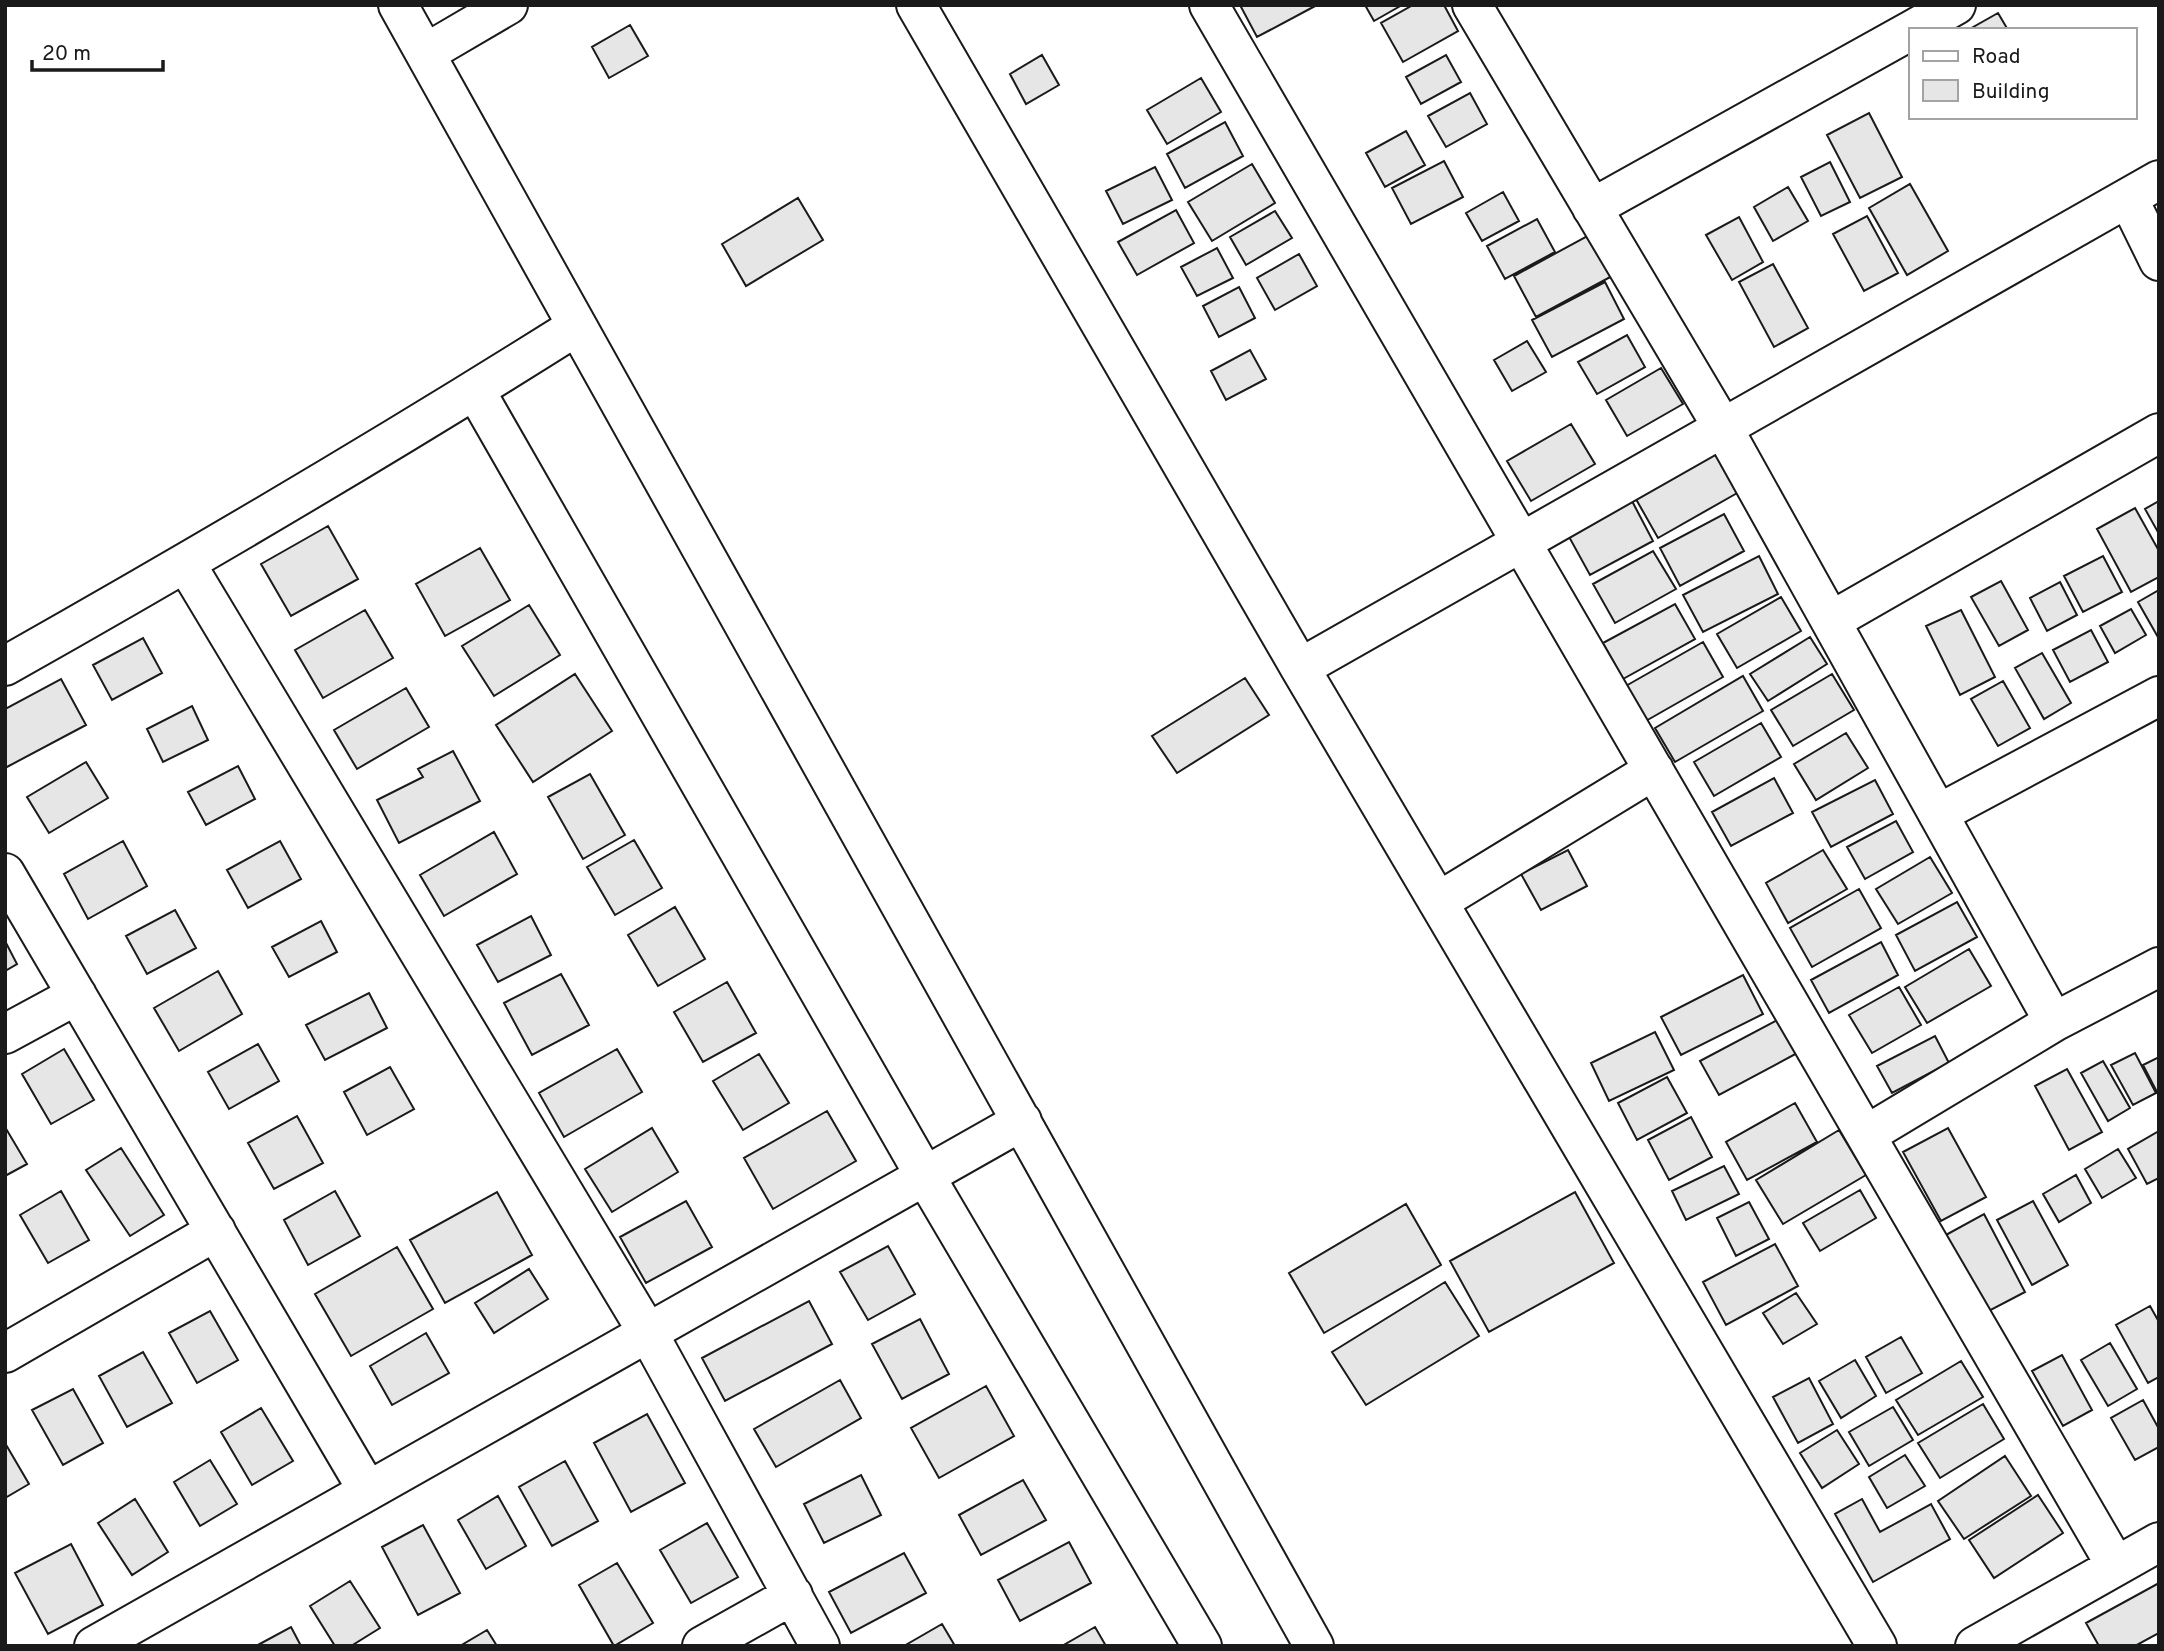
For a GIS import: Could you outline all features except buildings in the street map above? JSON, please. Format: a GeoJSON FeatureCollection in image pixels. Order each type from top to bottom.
{"type":"FeatureCollection","features":[{"type":"Feature","properties":{"kind":"street"},"geometry":{"type":"LineString","coordinates":[[398,5],[1314,1646]]}},
{"type":"Feature","properties":{"kind":"street"},"geometry":{"type":"LineString","coordinates":[[426,52],[508,5]]}},
{"type":"Feature","properties":{"kind":"street"},"geometry":{"type":"LineString","coordinates":[[916,5],[1300,668],[1877,1646]]}},
{"type":"Feature","properties":{"kind":"street"},"geometry":{"type":"LineString","coordinates":[[1209,5],[2116,1566]]}},
{"type":"Feature","properties":{"kind":"street"},"geometry":{"type":"LineString","coordinates":[[1472,5],[1723,428],[2054,1022]]}},
{"type":"Feature","properties":{"kind":"street"},"geometry":{"type":"LineString","coordinates":[[1915,28],[1956,5]]}},
{"type":"Feature","properties":{"kind":"street"},"geometry":{"type":"LineString","coordinates":[[1592,208],[1909,31]]}},
{"type":"Feature","properties":{"kind":"street"},"geometry":{"type":"LineString","coordinates":[[1300,668],[2143,189],[2159,261]]}},
{"type":"Feature","properties":{"kind":"street"},"geometry":{"type":"LineString","coordinates":[[5,666],[186,564],[578,326]]}},
{"type":"Feature","properties":{"kind":"street"},"geometry":{"type":"LineString","coordinates":[[475,390],[925,1176],[1202,1646]]}},
{"type":"Feature","properties":{"kind":"street"},"geometry":{"type":"LineString","coordinates":[[1831,621],[2159,433]]}},
{"type":"Feature","properties":{"kind":"street"},"geometry":{"type":"LineString","coordinates":[[186,564],[648,1333],[820,1646]]}},
{"type":"Feature","properties":{"kind":"street"},"geometry":{"type":"LineString","coordinates":[[1938,814],[2159,696]]}},
{"type":"Feature","properties":{"kind":"street"},"geometry":{"type":"LineString","coordinates":[[1438,902],[1654,770]]}},
{"type":"Feature","properties":{"kind":"street"},"geometry":{"type":"LineString","coordinates":[[5,873],[368,1491]]}},
{"type":"Feature","properties":{"kind":"street"},"geometry":{"type":"LineString","coordinates":[[1866,1135],[2054,1022],[2159,967]]}},
{"type":"Feature","properties":{"kind":"street"},"geometry":{"type":"LineString","coordinates":[[5,1034],[77,995]]}},
{"type":"Feature","properties":{"kind":"street"},"geometry":{"type":"LineString","coordinates":[[94,1646],[1022,1121]]}},
{"type":"Feature","properties":{"kind":"street"},"geometry":{"type":"LineString","coordinates":[[5,1353],[215,1231]]}},
{"type":"Feature","properties":{"kind":"street"},"geometry":{"type":"LineString","coordinates":[[1975,1646],[2159,1542]]}},
{"type":"Feature","properties":{"kind":"street"},"geometry":{"type":"LineString","coordinates":[[702,1646],[793,1595]]}}]}
